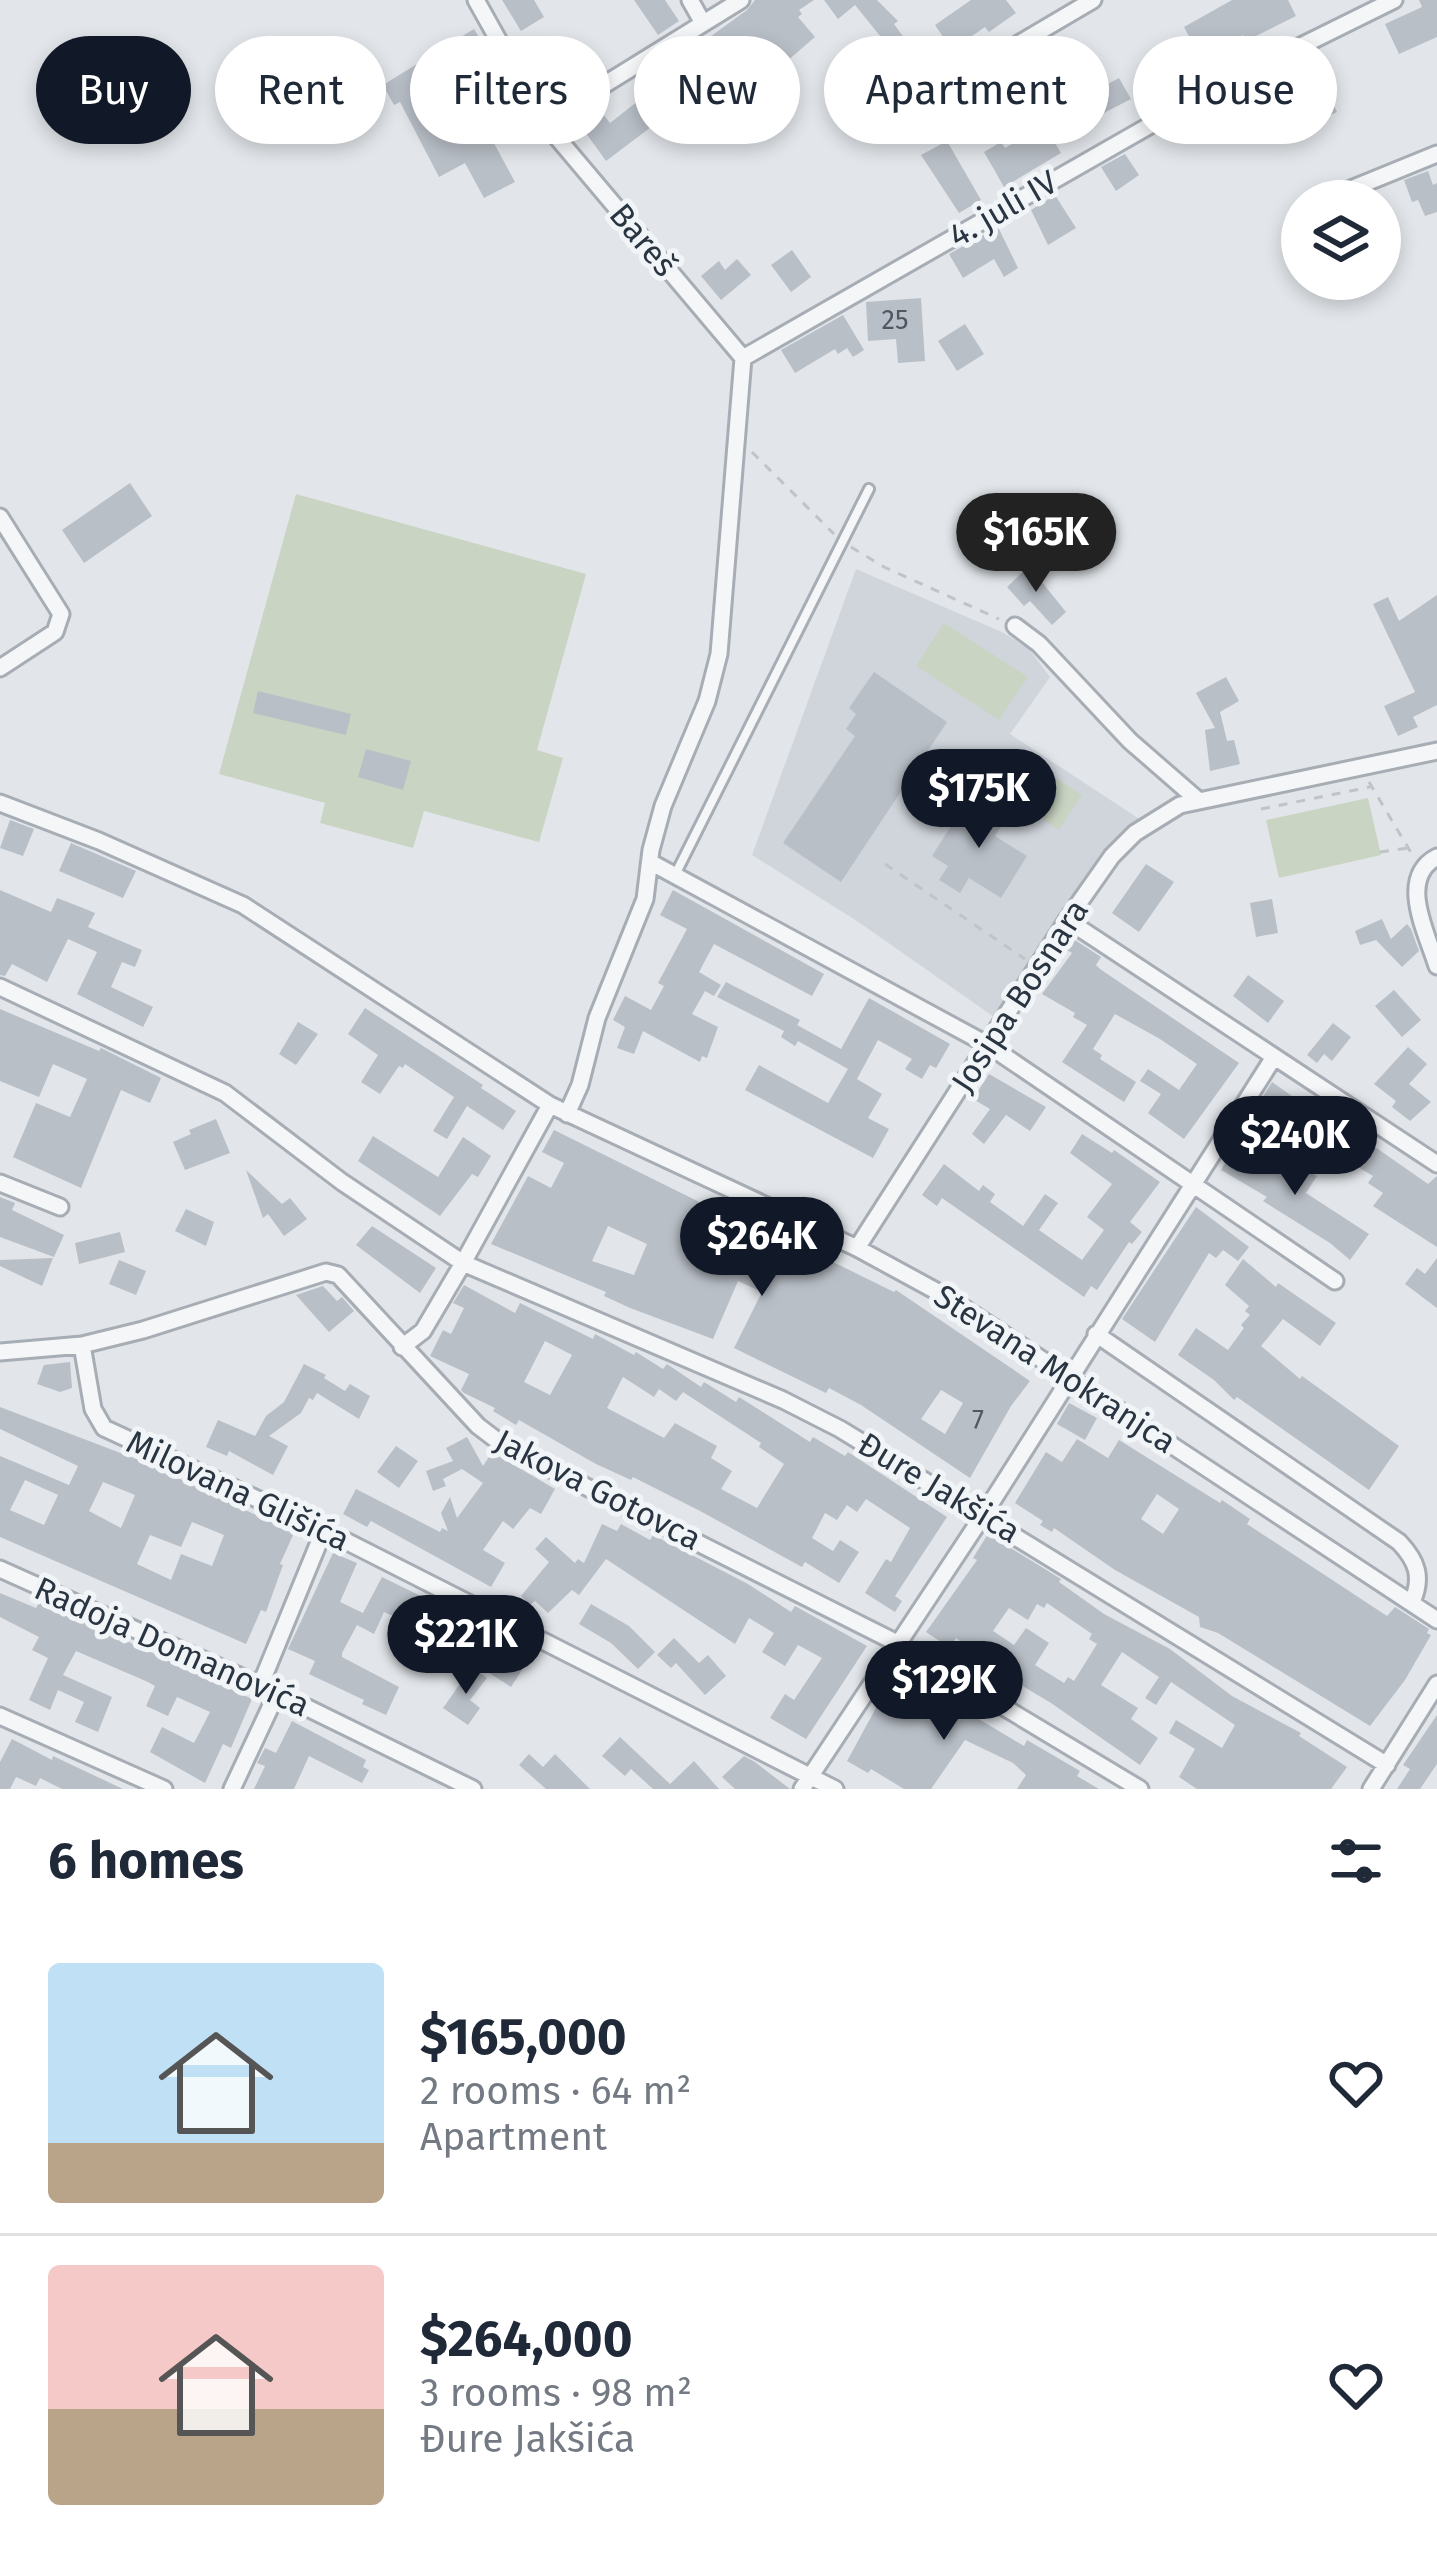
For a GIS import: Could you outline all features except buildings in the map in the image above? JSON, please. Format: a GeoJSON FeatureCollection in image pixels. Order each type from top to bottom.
{"type":"FeatureCollection","features":[{"type":"Feature","properties":{"kind":"street","name":"Bareš"},"geometry":{"type":"LineString","coordinates":[[476,0],[496,36]]}},
{"type":"Feature","properties":{"kind":"street"},"geometry":{"type":"LineString","coordinates":[[690,0],[703,23]]}},
{"type":"Feature","properties":{"kind":"street"},"geometry":{"type":"LineString","coordinates":[[610,81],[741,0]]}},
{"type":"Feature","properties":{"kind":"street"},"geometry":{"type":"LineString","coordinates":[[1032,36],[1094,0]]}},
{"type":"Feature","properties":{"kind":"street","name":"4. juli IV"},"geometry":{"type":"LineString","coordinates":[[743,358],[1227,81],[1394,0]]}},
{"type":"Feature","properties":{"kind":"street","name":"Bareš"},"geometry":{"type":"LineString","coordinates":[[563,144],[743,358]]}},
{"type":"Feature","properties":{"kind":"street"},"geometry":{"type":"LineString","coordinates":[[1373,180],[1437,154]]}},
{"type":"Feature","properties":{"kind":"street"},"geometry":{"type":"LineString","coordinates":[[567,1114],[580,1085],[597,1018],[645,899],[663,806],[706,701],[719,654],[743,358]]}},
{"type":"Feature","properties":{"kind":"street"},"geometry":{"type":"LineString","coordinates":[[0,517],[61,614],[55,632],[0,668]]}},
{"type":"Feature","properties":{"kind":"street"},"geometry":{"type":"LineString","coordinates":[[1015,626],[1039,644],[1130,741],[1199,801]]}},
{"type":"Feature","properties":{"kind":"street","name":"Josipa Bosnara"},"geometry":{"type":"LineString","coordinates":[[857,1248],[1067,920],[1135,832],[1180,805],[1437,751]]}},
{"type":"Feature","properties":{"kind":"street","name":"Stevana Mokranjca"},"geometry":{"type":"LineString","coordinates":[[0,803],[243,905],[550,1105],[857,1248],[947,1297],[1437,1621]]}},
{"type":"Feature","properties":{"kind":"street"},"geometry":{"type":"LineString","coordinates":[[1437,857],[1421,870],[1415,885],[1437,966]]}},
{"type":"Feature","properties":{"kind":"street"},"geometry":{"type":"LineString","coordinates":[[652,862],[988,1045],[1335,1281]]}},
{"type":"Feature","properties":{"kind":"street"},"geometry":{"type":"LineString","coordinates":[[1067,920],[1437,1164]]}},
{"type":"Feature","properties":{"kind":"street","name":"Đure Jakšića"},"geometry":{"type":"LineString","coordinates":[[0,987],[225,1093],[342,1182],[463,1263],[783,1400],[984,1514],[1387,1765]]}},
{"type":"Feature","properties":{"kind":"street"},"geometry":{"type":"LineString","coordinates":[[806,1782],[984,1514],[1274,1057]]}},
{"type":"Feature","properties":{"kind":"street"},"geometry":{"type":"LineString","coordinates":[[402,1347],[423,1331],[550,1105]]}},
{"type":"Feature","properties":{"kind":"street"},"geometry":{"type":"LineString","coordinates":[[0,1183],[60,1207]]}},
{"type":"Feature","properties":{"kind":"street","name":"Jakova Gotovca"},"geometry":{"type":"LineString","coordinates":[[0,1352],[82,1345],[326,1272],[343,1278],[402,1347],[502,1445],[899,1643],[1140,1789]]}},
{"type":"Feature","properties":{"kind":"street","name":"Stevana Mokranjca"},"geometry":{"type":"LineString","coordinates":[[1096,1334],[1400,1542],[1419,1570],[1412,1602]]}},
{"type":"Feature","properties":{"kind":"street","name":"Milovana Glišića"},"geometry":{"type":"LineString","coordinates":[[82,1345],[93,1409],[104,1427],[324,1529],[806,1782],[836,1789]]}},
{"type":"Feature","properties":{"kind":"street"},"geometry":{"type":"LineString","coordinates":[[232,1789],[324,1529]]}},
{"type":"Feature","properties":{"kind":"street","name":"Radoja Domanovića"},"geometry":{"type":"LineString","coordinates":[[0,1569],[473,1789]]}},
{"type":"Feature","properties":{"kind":"street"},"geometry":{"type":"LineString","coordinates":[[1371,1789],[1437,1684]]}},
{"type":"Feature","properties":{"kind":"street"},"geometry":{"type":"LineString","coordinates":[[0,1716],[164,1789]]}},
{"type":"Feature","properties":{"kind":"lane"},"geometry":{"type":"LineString","coordinates":[[675,875],[869,489]]}},
{"type":"Feature","properties":{"kind":"path"},"geometry":{"type":"LineString","coordinates":[[738,437],[843,542],[884,567],[1015,626]]}},
{"type":"Feature","properties":{"kind":"path"},"geometry":{"type":"LineString","coordinates":[[1358,765],[1421,870]]}},
{"type":"Feature","properties":{"kind":"path"},"geometry":{"type":"LineString","coordinates":[[1261,809],[1371,786]]}},
{"type":"Feature","properties":{"kind":"path"},"geometry":{"type":"LineString","coordinates":[[1380,852],[1408,848]]}},
{"type":"Feature","properties":{"kind":"path"},"geometry":{"type":"LineString","coordinates":[[885,864],[1037,967]]}},
{"type":"Feature","properties":{"kind":"shaded area"},"geometry":{"type":"Polygon","coordinates":[[[856,569],[1004,633],[1029,649],[1050,677],[1010,734],[1141,820],[1112,844],[997,1019],[752,855],[856,569]]]}},
{"type":"Feature","properties":{"kind":"green space"},"geometry":{"type":"Polygon","coordinates":[[[296,494],[586,574],[537,750],[563,758],[539,842],[424,811],[413,848],[320,823],[325,803],[219,774],[296,494]]]}},
{"type":"Feature","properties":{"kind":"green space"},"geometry":{"type":"Polygon","coordinates":[[[944,623],[1028,677],[999,720],[916,666],[944,623]]]}},
{"type":"Feature","properties":{"kind":"green space"},"geometry":{"type":"Polygon","coordinates":[[[1011,748],[1082,795],[1059,830],[988,783],[1011,748]]]}},
{"type":"Feature","properties":{"kind":"green space"},"geometry":{"type":"Polygon","coordinates":[[[1368,798],[1381,855],[1279,878],[1266,820],[1368,798]]]}}]}
